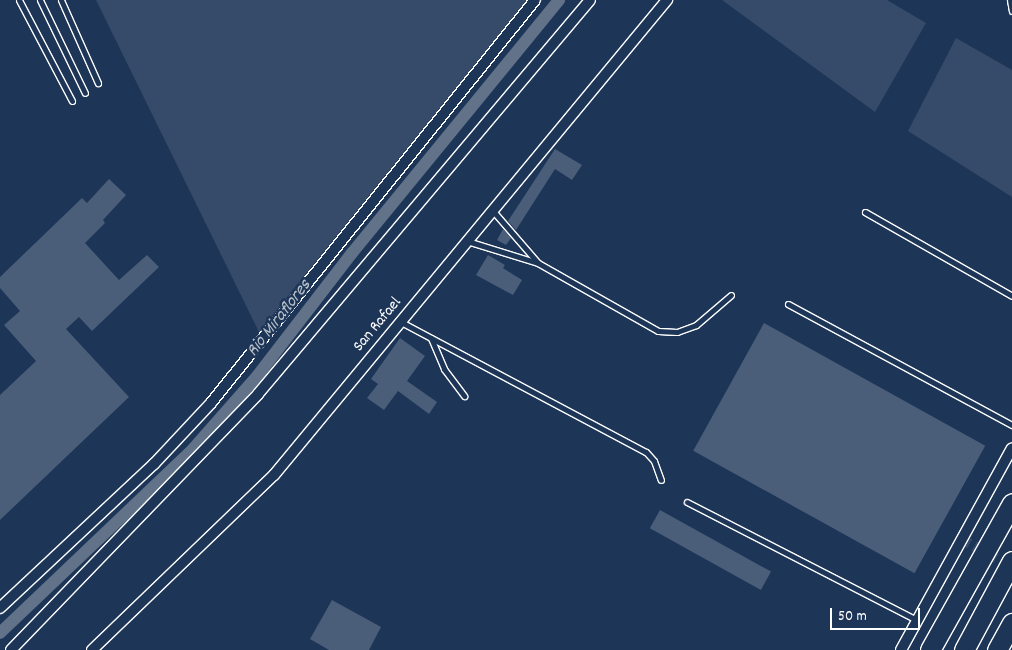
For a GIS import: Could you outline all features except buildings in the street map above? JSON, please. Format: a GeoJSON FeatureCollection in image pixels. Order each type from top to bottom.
{"type":"FeatureCollection","features":[{"type":"Feature","properties":{"kind":"highway"},"geometry":{"type":"LineString","coordinates":[[930,650],[1012,503]]}},
{"type":"Feature","properties":{"kind":"highway"},"geometry":{"type":"LineString","coordinates":[[964,650],[1012,561]]}},
{"type":"Feature","properties":{"kind":"highway"},"geometry":{"type":"LineString","coordinates":[[997,650],[1012,623]]}},
{"type":"Feature","properties":{"kind":"street"},"geometry":{"type":"LineString","coordinates":[[0,608],[154,464],[211,403],[535,0]]}},
{"type":"Feature","properties":{"kind":"street"},"geometry":{"type":"LineString","coordinates":[[11,650],[258,394],[590,0]]}},
{"type":"Feature","properties":{"kind":"street","name":"San Rafael"},"geometry":{"type":"LineString","coordinates":[[92,650],[274,475],[667,0]]}},
{"type":"Feature","properties":{"kind":"street"},"geometry":{"type":"LineString","coordinates":[[900,650],[1012,448]]}},
{"type":"Feature","properties":{"kind":"lane"},"geometry":{"type":"LineString","coordinates":[[19,0],[72,101]]}},
{"type":"Feature","properties":{"kind":"lane"},"geometry":{"type":"LineString","coordinates":[[40,0],[85,93]]}},
{"type":"Feature","properties":{"kind":"lane"},"geometry":{"type":"LineString","coordinates":[[61,0],[98,83]]}},
{"type":"Feature","properties":{"kind":"lane"},"geometry":{"type":"LineString","coordinates":[[1010,0],[1012,11]]}},
{"type":"Feature","properties":{"kind":"lane"},"geometry":{"type":"LineString","coordinates":[[493,211],[538,263]]}},
{"type":"Feature","properties":{"kind":"lane"},"geometry":{"type":"LineString","coordinates":[[864,212],[1012,296]]}},
{"type":"Feature","properties":{"kind":"lane"},"geometry":{"type":"LineString","coordinates":[[467,241],[538,263],[658,331],[677,332],[696,325],[731,295]]}},
{"type":"Feature","properties":{"kind":"lane"},"geometry":{"type":"LineString","coordinates":[[788,304],[1012,425]]}},
{"type":"Feature","properties":{"kind":"lane"},"geometry":{"type":"LineString","coordinates":[[401,322],[646,452],[654,461],[661,480]]}},
{"type":"Feature","properties":{"kind":"lane"},"geometry":{"type":"LineString","coordinates":[[431,337],[444,369],[464,396]]}},
{"type":"Feature","properties":{"kind":"lane"},"geometry":{"type":"LineString","coordinates":[[687,502],[917,620]]}},
{"type":"Feature","properties":{"kind":"shaded area"},"geometry":{"type":"Polygon","coordinates":[[[96,0],[527,0],[259,332],[96,0]]]}},
{"type":"Feature","properties":{"kind":"shaded area"},"geometry":{"type":"Polygon","coordinates":[[[722,0],[887,0],[926,23],[875,112],[722,0]]]}},
{"type":"Feature","properties":{"kind":"shaded area"},"geometry":{"type":"Polygon","coordinates":[[[956,38],[1012,70],[1012,197],[908,131],[956,38]]]}},
{"type":"Feature","properties":{"kind":"waterway","name":"Rio Miraflores"},"geometry":{"type":"LineString","coordinates":[[0,633],[193,449],[258,375],[352,253],[559,0]]}},
{"type":"Feature","properties":{"kind":"tunnel"},"geometry":{"type":"LineString","coordinates":[[961,539],[1012,567]]}}]}
